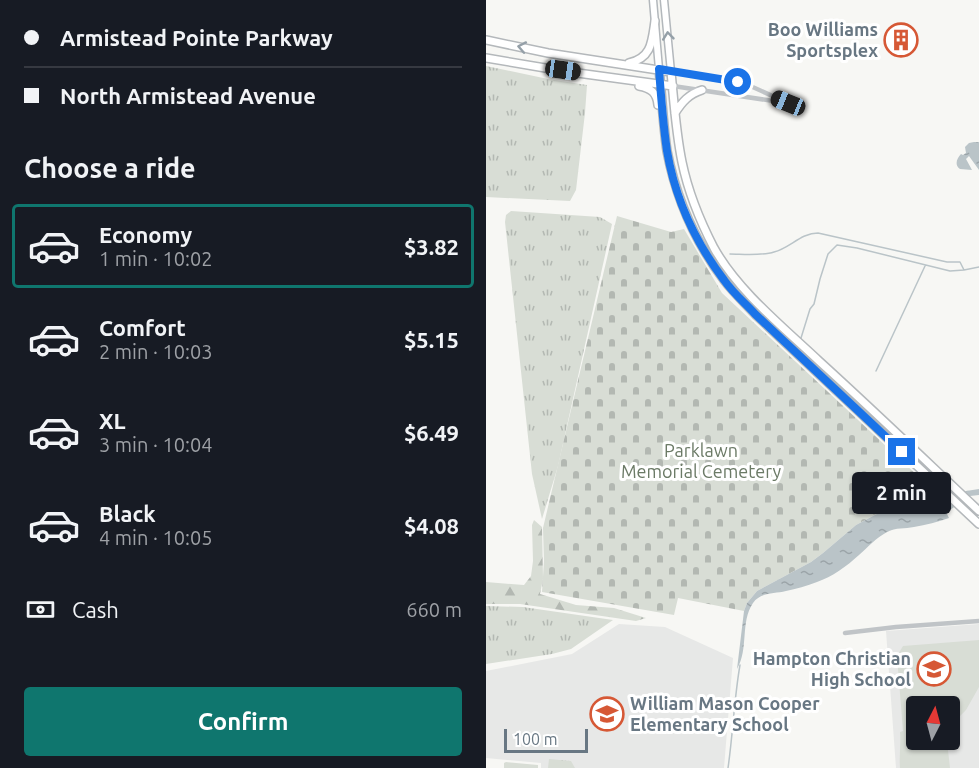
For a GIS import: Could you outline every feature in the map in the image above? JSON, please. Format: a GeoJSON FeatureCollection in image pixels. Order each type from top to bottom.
{"type":"FeatureCollection","features":[{"type":"Feature","properties":{"kind":"main road"},"geometry":{"type":"LineString","coordinates":[[653,0],[664,123],[672,171],[687,218],[703,249],[726,283],[755,314],[979,524]]}},
{"type":"Feature","properties":{"kind":"main road"},"geometry":{"type":"LineString","coordinates":[[664,0],[680,154],[690,192],[713,245],[733,275],[766,311],[979,511]]}},
{"type":"Feature","properties":{"kind":"main road"},"geometry":{"type":"LineString","coordinates":[[621,64],[639,60],[646,54],[650,47],[655,21]]}},
{"type":"Feature","properties":{"kind":"main road"},"geometry":{"type":"LineString","coordinates":[[486,40],[671,72]]}},
{"type":"Feature","properties":{"kind":"main road"},"geometry":{"type":"LineString","coordinates":[[486,58],[673,86]]}},
{"type":"Feature","properties":{"kind":"main road"},"geometry":{"type":"LineString","coordinates":[[563,70],[594,79],[648,88],[657,97],[664,123]]}},
{"type":"Feature","properties":{"kind":"main road"},"geometry":{"type":"LineString","coordinates":[[675,113],[687,98],[702,90]]}},
{"type":"Feature","properties":{"kind":"street"},"geometry":{"type":"LineString","coordinates":[[671,72],[746,84],[788,103],[673,86]]}},
{"type":"Feature","properties":{"kind":"street"},"geometry":{"type":"LineString","coordinates":[[845,633],[979,621]]}},
{"type":"Feature","properties":{"kind":"shaded area","name":"William Mason Cooper Elementary School"},"geometry":{"type":"Polygon","coordinates":[[[619,624],[665,627],[733,658],[724,768],[541,768],[541,763],[486,758],[486,671],[572,654],[619,624]]]}},
{"type":"Feature","properties":{"kind":"shaded area","name":"Hampton Christian High School"},"geometry":{"type":"Polygon","coordinates":[[[979,624],[979,768],[896,768],[886,631],[979,624]]]}},
{"type":"Feature","properties":{"kind":"green space"},"geometry":{"type":"Polygon","coordinates":[[[486,66],[587,85],[576,190],[570,201],[486,197],[486,66]]]}},
{"type":"Feature","properties":{"kind":"green space"},"geometry":{"type":"Polygon","coordinates":[[[511,211],[600,217],[612,224],[558,466],[542,519],[532,474],[505,222],[506,215],[511,211]]]}},
{"type":"Feature","properties":{"kind":"green space","name":"Parklawn Memorial Cemetery"},"geometry":{"type":"Polygon","coordinates":[[[617,216],[671,232],[684,229],[722,293],[933,490],[925,496],[888,508],[856,525],[811,562],[757,591],[747,603],[744,611],[678,598],[674,615],[542,592],[543,528],[617,216]]]}},
{"type":"Feature","properties":{"kind":"green space"},"geometry":{"type":"Polygon","coordinates":[[[534,520],[542,527],[543,579],[540,594],[576,605],[614,608],[646,618],[636,621],[520,604],[486,604],[486,582],[524,585],[531,576],[534,520]]]}},
{"type":"Feature","properties":{"kind":"green space"},"geometry":{"type":"Polygon","coordinates":[[[486,606],[523,607],[613,620],[571,649],[486,664],[486,606]]]}},
{"type":"Feature","properties":{"kind":"green space"},"geometry":{"type":"Polygon","coordinates":[[[979,640],[979,687],[960,716],[960,696],[906,696],[906,750],[948,750],[950,768],[900,768],[900,732],[903,731],[897,656],[903,646],[979,640]]]}},
{"type":"Feature","properties":{"kind":"green space"},"geometry":{"type":"Polygon","coordinates":[[[549,759],[571,761],[575,768],[548,768],[549,759]]]}},
{"type":"Feature","properties":{"kind":"green space"},"geometry":{"type":"Polygon","coordinates":[[[506,762],[538,765],[538,768],[504,768],[506,762]]]}},
{"type":"Feature","properties":{"kind":"water"},"geometry":{"type":"Polygon","coordinates":[[[979,142],[979,170],[969,156],[966,159],[972,170],[960,169],[957,164],[958,157],[966,153],[965,147],[969,143],[979,142]]]}},
{"type":"Feature","properties":{"kind":"water"},"geometry":{"type":"Polygon","coordinates":[[[979,489],[979,495],[970,496],[947,512],[949,518],[911,528],[890,530],[828,577],[802,587],[764,595],[756,599],[749,610],[743,653],[737,669],[744,611],[747,603],[757,591],[811,562],[856,525],[888,508],[925,496],[940,508],[966,491],[979,489]]]}},
{"type":"Feature","properties":{"kind":"waterway"},"geometry":{"type":"LineString","coordinates":[[730,254],[769,253],[780,250],[806,235],[818,233],[947,262],[960,262],[964,270]]}},
{"type":"Feature","properties":{"kind":"waterway"},"geometry":{"type":"LineString","coordinates":[[801,338],[810,309],[814,304],[828,254],[837,245],[950,271],[979,267]]}},
{"type":"Feature","properties":{"kind":"waterway"},"geometry":{"type":"LineString","coordinates":[[876,371],[925,266]]}},
{"type":"Feature","properties":{"kind":"waterway"},"geometry":{"type":"LineString","coordinates":[[728,768],[740,665]]}},
{"type":"Feature","properties":{"kind":"place","name":"Boo Williams Sportsplex"},"geometry":{"type":"Point","coordinates":[901,40]}},
{"type":"Feature","properties":{"kind":"place","name":"Hampton Christian High School"},"geometry":{"type":"Point","coordinates":[934,669]}},
{"type":"Feature","properties":{"kind":"place","name":"William Mason Cooper Elementary School"},"geometry":{"type":"Point","coordinates":[607,714]}},
{"type":"Feature","properties":{"kind":"route"},"geometry":{"type":"LineString","coordinates":[[738,82],[659,69],[668,153],[674,182],[687,218],[706,255],[734,292],[902,452]]}}]}
